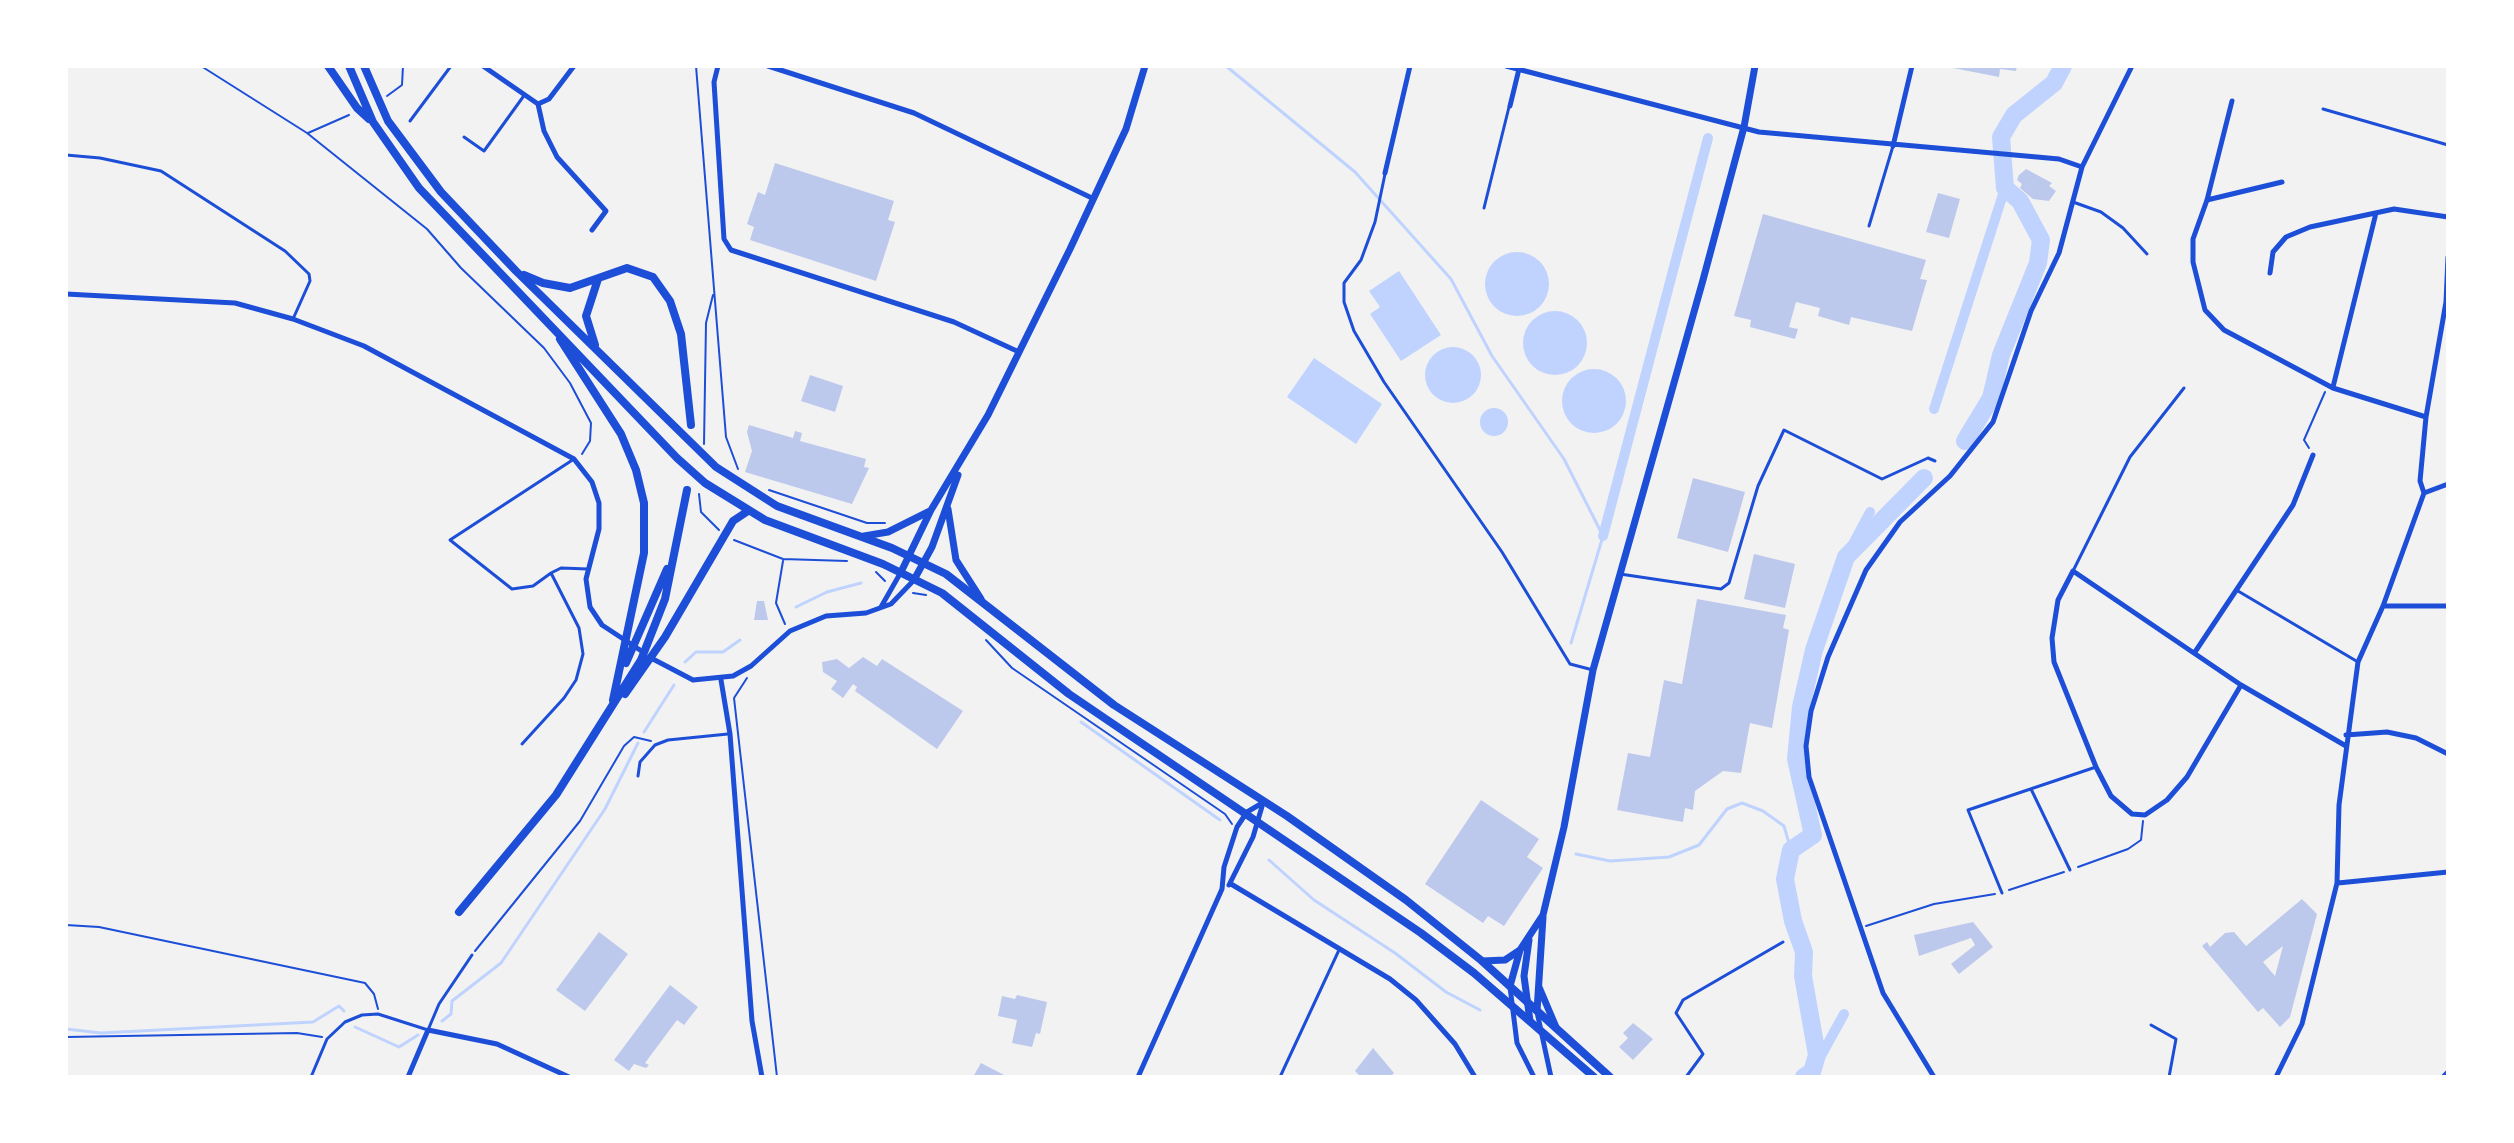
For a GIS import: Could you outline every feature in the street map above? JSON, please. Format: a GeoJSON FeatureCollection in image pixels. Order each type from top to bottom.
{"type":"FeatureCollection","features":[{"type":"Feature","properties":{"kind":"main road"},"geometry":{"type":"LineString","coordinates":[[328,66],[357,108],[373,122]]}},
{"type":"Feature","properties":{"kind":"main road"},"geometry":{"type":"LineString","coordinates":[[349,66],[373,122],[419,188],[705,483],[748,511],[915,578],[969,611],[1069,694],[1259,820],[1421,933],[1539,1028],[1594,1077]]}},
{"type":"Feature","properties":{"kind":"main road"},"geometry":{"type":"LineString","coordinates":[[364,66],[388,121],[429,179],[516,271],[716,467],[777,506],[910,556],[981,599],[1103,697],[1406,900],[1482,961],[1610,1077]]}},
{"type":"Feature","properties":{"kind":"main road"},"geometry":{"type":"LineString","coordinates":[[901,572],[931,510],[964,458],[1019,352],[1094,199],[1126,129],[1145,66]]}},
{"type":"Feature","properties":{"kind":"main road"},"geometry":{"type":"LineString","coordinates":[[1537,1011],[1543,915],[1564,827],[1593,670],[1744,127],[1755,66]]}},
{"type":"Feature","properties":{"kind":"main road"},"geometry":{"type":"LineString","coordinates":[[516,271],[557,287],[570,288],[627,268],[640,271],[663,287],[681,334],[691,425]]}},
{"type":"Feature","properties":{"kind":"main road"},"geometry":{"type":"LineString","coordinates":[[597,351],[586,316],[598,278]]}},
{"type":"Feature","properties":{"kind":"main road"},"geometry":{"type":"LineString","coordinates":[[546,319],[621,434],[636,470],[644,503],[644,553],[621,674],[610,712]]}},
{"type":"Feature","properties":{"kind":"main road"},"geometry":{"type":"LineString","coordinates":[[915,578],[925,563],[964,458]]}},
{"type":"Feature","properties":{"kind":"main road"},"geometry":{"type":"LineString","coordinates":[[459,912],[556,795],[610,712],[655,628],[687,490]]}},
{"type":"Feature","properties":{"kind":"main road"},"geometry":{"type":"LineString","coordinates":[[947,502],[951,544],[956,560],[981,599]]}},
{"type":"Feature","properties":{"kind":"main road"},"geometry":{"type":"LineString","coordinates":[[862,537],[898,529],[931,510]]}},
{"type":"Feature","properties":{"kind":"main road"},"geometry":{"type":"LineString","coordinates":[[610,712],[642,674],[733,521],[748,511]]}},
{"type":"Feature","properties":{"kind":"main road"},"geometry":{"type":"LineString","coordinates":[[621,674],[674,556]]}},
{"type":"Feature","properties":{"kind":"main road"},"geometry":{"type":"LineString","coordinates":[[1510,986],[1520,950],[1543,915]]}},
{"type":"Feature","properties":{"kind":"main road"},"geometry":{"type":"LineString","coordinates":[[1530,936],[1524,976],[1530,1021]]}},
{"type":"Feature","properties":{"kind":"main road"},"geometry":{"type":"LineString","coordinates":[[1482,961],[1505,960],[1520,950]]}},
{"type":"Feature","properties":{"kind":"main road"},"geometry":{"type":"LineString","coordinates":[[1538,984],[1557,1029]]}},
{"type":"Feature","properties":{"kind":"street"},"geometry":{"type":"LineString","coordinates":[[483,66],[523,97],[538,104],[549,99],[574,66]]}},
{"type":"Feature","properties":{"kind":"street"},"geometry":{"type":"LineString","coordinates":[[718,66],[714,82],[724,239],[731,250],[954,322],[1019,352]]}},
{"type":"Feature","properties":{"kind":"street"},"geometry":{"type":"LineString","coordinates":[[768,66],[914,113],[1094,199]]}},
{"type":"Feature","properties":{"kind":"street"},"geometry":{"type":"LineString","coordinates":[[1385,173],[1410,66]]}},
{"type":"Feature","properties":{"kind":"street"},"geometry":{"type":"LineString","coordinates":[[1508,66],[1744,127],[1818,140],[2059,159],[2082,167]]}},
{"type":"Feature","properties":{"kind":"street"},"geometry":{"type":"LineString","coordinates":[[1893,146],[1912,66]]}},
{"type":"Feature","properties":{"kind":"street"},"geometry":{"type":"LineString","coordinates":[[1934,1077],[1883,993],[1809,777],[1806,746],[1811,711],[1828,657],[1866,570],[1900,522],[1950,476],[1993,422],[2031,311],[2059,253],[2082,167],[2132,66]]}},
{"type":"Feature","properties":{"kind":"street"},"geometry":{"type":"LineString","coordinates":[[1510,106],[1519,69]]}},
{"type":"Feature","properties":{"kind":"street"},"geometry":{"type":"LineString","coordinates":[[2232,101],[2207,200],[2193,239],[2193,262],[2205,310],[2224,330],[2333,388],[2426,417]]}},
{"type":"Feature","properties":{"kind":"street"},"geometry":{"type":"LineString","coordinates":[[538,104],[544,131],[557,157],[606,211],[592,230]]}},
{"type":"Feature","properties":{"kind":"street"},"geometry":{"type":"LineString","coordinates":[[2207,200],[2282,182]]}},
{"type":"Feature","properties":{"kind":"street"},"geometry":{"type":"LineString","coordinates":[[2270,273],[2273,252],[2286,237],[2310,227],[2394,209],[2448,217]]}},
{"type":"Feature","properties":{"kind":"street"},"geometry":{"type":"LineString","coordinates":[[2333,388],[2376,213]]}},
{"type":"Feature","properties":{"kind":"street"},"geometry":{"type":"LineString","coordinates":[[2276,1077],[2302,1024],[2337,883],[2339,805],[2358,662],[2383,606],[2424,493],[2420,481],[2426,417],[2446,302],[2448,257]]}},
{"type":"Feature","properties":{"kind":"street"},"geometry":{"type":"LineString","coordinates":[[66,294],[235,303],[293,319],[364,346],[574,459],[592,482],[599,503],[599,529],[588,569],[587,598],[602,625],[675,673],[693,680],[721,680],[746,670],[790,631],[826,616],[881,608],[900,599],[915,578]]}},
{"type":"Feature","properties":{"kind":"street"},"geometry":{"type":"LineString","coordinates":[[2195,652],[2293,505],[2313,455]]}},
{"type":"Feature","properties":{"kind":"street"},"geometry":{"type":"LineString","coordinates":[[2424,493],[2448,484]]}},
{"type":"Feature","properties":{"kind":"street"},"geometry":{"type":"LineString","coordinates":[[2241,685],[2187,777],[2158,809],[2145,815],[2132,814],[2111,796],[2096,767],[2054,662],[2052,638],[2058,600],[2073,571],[2241,685],[2346,746]]}},
{"type":"Feature","properties":{"kind":"street"},"geometry":{"type":"LineString","coordinates":[[881,608],[901,572]]}},
{"type":"Feature","properties":{"kind":"street"},"geometry":{"type":"LineString","coordinates":[[2383,606],[2448,606]]}},
{"type":"Feature","properties":{"kind":"street"},"geometry":{"type":"LineString","coordinates":[[721,680],[730,734],[752,1021],[762,1077]]}},
{"type":"Feature","properties":{"kind":"street"},"geometry":{"type":"LineString","coordinates":[[2346,735],[2387,732],[2416,738],[2448,754]]}},
{"type":"Feature","properties":{"kind":"street"},"geometry":{"type":"LineString","coordinates":[[1138,1077],[1222,889],[1224,867],[1237,827],[1247,812],[1264,802]]}},
{"type":"Feature","properties":{"kind":"street"},"geometry":{"type":"LineString","coordinates":[[1222,889],[1231,884],[1264,802]]}},
{"type":"Feature","properties":{"kind":"street"},"geometry":{"type":"LineString","coordinates":[[2337,883],[2448,872]]}},
{"type":"Feature","properties":{"kind":"street"},"geometry":{"type":"LineString","coordinates":[[1231,884],[1380,972],[1416,1000],[1455,1044],[1475,1077]]}},
{"type":"Feature","properties":{"kind":"street"},"geometry":{"type":"LineString","coordinates":[[1510,986],[1517,1043],[1534,1077]]}},
{"type":"Feature","properties":{"kind":"street"},"geometry":{"type":"LineString","coordinates":[[1537,1011],[1551,1077]]}},
{"type":"Feature","properties":{"kind":"street"},"geometry":{"type":"LineString","coordinates":[[408,1077],[428,1030],[497,1044],[569,1077]]}},
{"type":"Feature","properties":{"kind":"street"},"geometry":{"type":"LineString","coordinates":[[2443,1077],[2448,1072]]}},
{"type":"Feature","properties":{"kind":"lane"},"geometry":{"type":"LineString","coordinates":[[410,121],[451,66]]}},
{"type":"Feature","properties":{"kind":"lane"},"geometry":{"type":"LineString","coordinates":[[464,137],[484,151],[523,97]]}},
{"type":"Feature","properties":{"kind":"lane"},"geometry":{"type":"LineString","coordinates":[[1484,208],[1510,106]]}},
{"type":"Feature","properties":{"kind":"lane"},"geometry":{"type":"LineString","coordinates":[[2323,109],[2448,145]]}},
{"type":"Feature","properties":{"kind":"lane"},"geometry":{"type":"LineString","coordinates":[[1869,226],[1893,146]]}},
{"type":"Feature","properties":{"kind":"lane"},"geometry":{"type":"LineString","coordinates":[[66,155],[100,158],[161,171],[285,251],[309,274],[310,281],[293,319]]}},
{"type":"Feature","properties":{"kind":"lane"},"geometry":{"type":"LineString","coordinates":[[1385,173],[1375,222],[1361,260],[1344,283],[1344,302],[1354,331],[1384,382],[1502,552],[1570,664],[1593,670]]}},
{"type":"Feature","properties":{"kind":"lane"},"geometry":{"type":"LineString","coordinates":[[2072,201],[2101,212],[2123,228],[2147,254]]}},
{"type":"Feature","properties":{"kind":"lane"},"geometry":{"type":"LineString","coordinates":[[2073,571],[2130,457],[2184,388]]}},
{"type":"Feature","properties":{"kind":"lane"},"geometry":{"type":"LineString","coordinates":[[1620,574],[1721,589],[1729,583],[1758,486],[1784,430],[1882,479],[1928,458],[1935,461]]}},
{"type":"Feature","properties":{"kind":"lane"},"geometry":{"type":"LineString","coordinates":[[574,459],[450,540],[512,589],[533,586],[561,568],[588,569]]}},
{"type":"Feature","properties":{"kind":"lane"},"geometry":{"type":"LineString","coordinates":[[522,744],[564,698],[576,680],[583,654],[579,628],[551,573]]}},
{"type":"Feature","properties":{"kind":"lane"},"geometry":{"type":"LineString","coordinates":[[2238,591],[2358,662]]}},
{"type":"Feature","properties":{"kind":"lane"},"geometry":{"type":"LineString","coordinates":[[638,776],[640,762],[655,745],[668,740],[730,734]]}},
{"type":"Feature","properties":{"kind":"lane"},"geometry":{"type":"LineString","coordinates":[[2002,893],[1968,810],[2096,767]]}},
{"type":"Feature","properties":{"kind":"lane"},"geometry":{"type":"LineString","coordinates":[[2031,789],[2070,870]]}},
{"type":"Feature","properties":{"kind":"lane"},"geometry":{"type":"LineString","coordinates":[[1686,1077],[1703,1054],[1676,1013],[1683,1000],[1783,942]]}},
{"type":"Feature","properties":{"kind":"lane"},"geometry":{"type":"LineString","coordinates":[[1280,1077],[1340,948]]}},
{"type":"Feature","properties":{"kind":"lane"},"geometry":{"type":"LineString","coordinates":[[311,1077],[327,1039],[345,1022],[378,1014],[428,1030],[439,1004],[472,955]]}},
{"type":"Feature","properties":{"kind":"lane"},"geometry":{"type":"LineString","coordinates":[[2151,1025],[2176,1039],[2169,1077]]}},
{"type":"Feature","properties":{"kind":"path"},"geometry":{"type":"LineString","coordinates":[[201,66],[307,133],[427,229],[461,268],[544,348],[570,383],[591,423],[590,441],[581,455]]}},
{"type":"Feature","properties":{"kind":"path"},"geometry":{"type":"LineString","coordinates":[[393,93],[402,85],[403,66]]}},
{"type":"Feature","properties":{"kind":"path"},"geometry":{"type":"LineString","coordinates":[[696,66],[726,437],[742,477]]}},
{"type":"Feature","properties":{"kind":"path"},"geometry":{"type":"LineString","coordinates":[[307,133],[343,119]]}},
{"type":"Feature","properties":{"kind":"path"},"geometry":{"type":"LineString","coordinates":[[704,444],[706,323],[714,290]]}},
{"type":"Feature","properties":{"kind":"path"},"geometry":{"type":"LineString","coordinates":[[2313,455],[2304,440],[2326,391]]}},
{"type":"Feature","properties":{"kind":"path"},"geometry":{"type":"LineString","coordinates":[[757,487],[867,523],[896,521],[898,529]]}},
{"type":"Feature","properties":{"kind":"path"},"geometry":{"type":"LineString","coordinates":[[790,631],[776,603],[783,559],[846,561]]}},
{"type":"Feature","properties":{"kind":"path"},"geometry":{"type":"LineString","coordinates":[[916,594],[929,596]]}},
{"type":"Feature","properties":{"kind":"path"},"geometry":{"type":"LineString","coordinates":[[746,670],[748,681],[734,698],[777,1077]]}},
{"type":"Feature","properties":{"kind":"path"},"geometry":{"type":"LineString","coordinates":[[472,955],[580,821],[629,740],[640,737],[655,745]]}},
{"type":"Feature","properties":{"kind":"path"},"geometry":{"type":"LineString","coordinates":[[1876,923],[1934,904],[1973,898]]}},
{"type":"Feature","properties":{"kind":"path"},"geometry":{"type":"LineString","coordinates":[[66,925],[99,927],[365,983],[374,994],[378,1014]]}},
{"type":"Feature","properties":{"kind":"path"},"geometry":{"type":"LineString","coordinates":[[66,1037],[297,1033],[327,1039]]}},
{"type":"Feature","properties":{"kind":"water"},"geometry":{"type":"Polygon","coordinates":[[[1511,252],[1523,252],[1540,261],[1547,272],[1547,296],[1540,307],[1523,316],[1511,316],[1499,311],[1490,302],[1485,290],[1485,278],[1490,266],[1499,257],[1511,252]]]}},
{"type":"Feature","properties":{"kind":"water"},"geometry":{"type":"Polygon","coordinates":[[[1399,271],[1441,335],[1401,361],[1370,314],[1380,307],[1369,291],[1399,271]]]}},
{"type":"Feature","properties":{"kind":"water"},"geometry":{"type":"Polygon","coordinates":[[[1549,311],[1561,311],[1578,320],[1585,331],[1585,355],[1578,366],[1561,375],[1549,375],[1537,370],[1528,361],[1523,349],[1523,337],[1528,325],[1537,316],[1549,311]]]}},
{"type":"Feature","properties":{"kind":"water"},"geometry":{"type":"Polygon","coordinates":[[[1453,347],[1473,355],[1481,375],[1473,395],[1453,403],[1433,395],[1425,375],[1433,355],[1453,347]]]}},
{"type":"Feature","properties":{"kind":"water"},"geometry":{"type":"Polygon","coordinates":[[[1314,358],[1382,404],[1356,444],[1287,397],[1314,358]]]}},
{"type":"Feature","properties":{"kind":"water"},"geometry":{"type":"Polygon","coordinates":[[[1588,369],[1600,369],[1617,378],[1624,389],[1624,413],[1617,424],[1600,433],[1588,433],[1576,428],[1567,419],[1562,407],[1562,395],[1567,383],[1576,374],[1588,369]]]}},
{"type":"Feature","properties":{"kind":"water"},"geometry":{"type":"Polygon","coordinates":[[[1494,408],[1504,412],[1508,422],[1504,432],[1494,436],[1484,432],[1480,422],[1484,412],[1494,408]]]}},
{"type":"Feature","properties":{"kind":"building"},"geometry":{"type":"Polygon","coordinates":[[[1943,66],[2017,66],[2016,71],[2000,69],[1999,77],[1943,66]]]}},
{"type":"Feature","properties":{"kind":"building"},"geometry":{"type":"Polygon","coordinates":[[[775,163],[894,201],[888,220],[895,222],[876,281],[750,240],[754,227],[747,224],[758,192],[765,195],[775,163]]]}},
{"type":"Feature","properties":{"kind":"building"},"geometry":{"type":"Polygon","coordinates":[[[2026,169],[2052,183],[2049,186],[2056,191],[2049,201],[2033,199],[2020,188],[2022,184],[2017,180],[2026,169]]]}},
{"type":"Feature","properties":{"kind":"building"},"geometry":{"type":"Polygon","coordinates":[[[1938,193],[1960,199],[1949,238],[1926,232],[1938,193]]]}},
{"type":"Feature","properties":{"kind":"building"},"geometry":{"type":"Polygon","coordinates":[[[1763,214],[1926,260],[1920,279],[1927,280],[1912,331],[1851,317],[1849,325],[1818,316],[1820,308],[1796,302],[1789,327],[1798,329],[1795,339],[1750,327],[1751,320],[1734,316],[1763,214]]]}},
{"type":"Feature","properties":{"kind":"building"},"geometry":{"type":"Polygon","coordinates":[[[810,375],[843,386],[835,412],[801,401],[810,375]]]}},
{"type":"Feature","properties":{"kind":"building"},"geometry":{"type":"Polygon","coordinates":[[[749,425],[793,438],[795,431],[802,433],[800,441],[866,459],[864,467],[869,468],[852,504],[745,472],[752,451],[747,432],[749,425]]]}},
{"type":"Feature","properties":{"kind":"building"},"geometry":{"type":"Polygon","coordinates":[[[1693,478],[1745,492],[1728,552],[1677,538],[1693,478]]]}},
{"type":"Feature","properties":{"kind":"building"},"geometry":{"type":"Polygon","coordinates":[[[1754,554],[1795,564],[1785,608],[1744,599],[1754,554]]]}},
{"type":"Feature","properties":{"kind":"building"},"geometry":{"type":"Polygon","coordinates":[[[1697,599],[1786,615],[1783,628],[1789,630],[1772,728],[1750,723],[1741,773],[1723,771],[1695,791],[1693,810],[1685,808],[1683,822],[1617,810],[1628,753],[1650,757],[1664,680],[1682,684],[1697,599]]]}},
{"type":"Feature","properties":{"kind":"building"},"geometry":{"type":"Polygon","coordinates":[[[757,601],[764,601],[768,620],[754,620],[757,601]]]}},
{"type":"Feature","properties":{"kind":"building"},"geometry":{"type":"Polygon","coordinates":[[[863,657],[877,666],[882,659],[963,711],[937,749],[855,691],[857,687],[853,684],[843,698],[831,689],[837,681],[823,672],[822,662],[837,659],[849,668],[863,657]]]}},
{"type":"Feature","properties":{"kind":"building"},"geometry":{"type":"Polygon","coordinates":[[[1481,800],[1539,839],[1527,857],[1543,868],[1504,926],[1488,916],[1483,923],[1425,884],[1481,800]]]}},
{"type":"Feature","properties":{"kind":"building"},"geometry":{"type":"Polygon","coordinates":[[[2302,899],[2317,914],[2290,1017],[2280,1027],[2263,1008],[2258,1012],[2202,946],[2207,942],[2210,947],[2225,933],[2234,932],[2246,946],[2302,899]],[[2283,946],[2263,962],[2275,976],[2283,946]]]}},
{"type":"Feature","properties":{"kind":"building"},"geometry":{"type":"Polygon","coordinates":[[[1973,922],[1993,947],[1959,974],[1951,964],[1975,945],[1971,938],[1919,956],[1914,935],[1973,922]]]}},
{"type":"Feature","properties":{"kind":"building"},"geometry":{"type":"Polygon","coordinates":[[[599,932],[628,954],[585,1011],[556,990],[599,932]]]}},
{"type":"Feature","properties":{"kind":"building"},"geometry":{"type":"Polygon","coordinates":[[[670,985],[698,1007],[684,1025],[677,1020],[645,1063],[649,1065],[646,1068],[634,1064],[629,1071],[614,1060],[670,985]]]}},
{"type":"Feature","properties":{"kind":"building"},"geometry":{"type":"Polygon","coordinates":[[[1017,995],[1047,1002],[1040,1034],[1036,1033],[1032,1047],[1012,1043],[1017,1020],[998,1016],[1002,996],[1015,999],[1017,995]]]}},
{"type":"Feature","properties":{"kind":"building"},"geometry":{"type":"Polygon","coordinates":[[[1633,1023],[1653,1039],[1633,1060],[1619,1047],[1628,1038],[1623,1033],[1633,1023]]]}},
{"type":"Feature","properties":{"kind":"building"},"geometry":{"type":"Polygon","coordinates":[[[1373,1048],[1394,1073],[1390,1077],[1361,1077],[1355,1071],[1373,1048]]]}},
{"type":"Feature","properties":{"kind":"building"},"geometry":{"type":"Polygon","coordinates":[[[981,1063],[1008,1077],[973,1077],[981,1063]]]}},
{"type":"Feature","properties":{"kind":"waterway"},"geometry":{"type":"LineString","coordinates":[[1226,66],[1355,172],[1451,279],[1492,356],[1564,459],[1603,536],[1571,643]]}},
{"type":"Feature","properties":{"kind":"waterway"},"geometry":{"type":"LineString","coordinates":[[1965,441],[1991,398],[2001,355],[2038,263],[2041,240],[2020,201],[2005,188],[2001,137],[2014,115],[2054,83],[2063,66]]}},
{"type":"Feature","properties":{"kind":"waterway"},"geometry":{"type":"LineString","coordinates":[[1603,536],[1708,138]]}},
{"type":"Feature","properties":{"kind":"waterway"},"geometry":{"type":"LineString","coordinates":[[1934,409],[2005,188]]}},
{"type":"Feature","properties":{"kind":"waterway"},"geometry":{"type":"LineString","coordinates":[[1804,1077],[1812,1072],[1817,1055],[1803,976],[1804,952],[1793,921],[1785,879],[1791,850],[1813,835],[1796,759],[1801,707],[1814,650],[1846,557],[1924,478]]}},
{"type":"Feature","properties":{"kind":"waterway"},"geometry":{"type":"LineString","coordinates":[[1846,557],[1870,512]]}},
{"type":"Feature","properties":{"kind":"waterway"},"geometry":{"type":"LineString","coordinates":[[796,607],[827,592],[861,583]]}},
{"type":"Feature","properties":{"kind":"waterway"},"geometry":{"type":"LineString","coordinates":[[685,662],[696,652],[723,652],[740,640]]}},
{"type":"Feature","properties":{"kind":"waterway"},"geometry":{"type":"LineString","coordinates":[[644,732],[674,685]]}},
{"type":"Feature","properties":{"kind":"waterway"},"geometry":{"type":"LineString","coordinates":[[1081,722],[1220,820]]}},
{"type":"Feature","properties":{"kind":"waterway"},"geometry":{"type":"LineString","coordinates":[[442,1021],[451,1014],[452,1001],[501,963],[605,809],[638,743]]}},
{"type":"Feature","properties":{"kind":"waterway"},"geometry":{"type":"LineString","coordinates":[[1576,854],[1610,861],[1669,857],[1699,845],[1727,809],[1742,803],[1763,811],[1784,826],[1791,850]]}},
{"type":"Feature","properties":{"kind":"waterway"},"geometry":{"type":"LineString","coordinates":[[1269,860],[1314,900],[1395,953],[1446,992],[1480,1010]]}},
{"type":"Feature","properties":{"kind":"waterway"},"geometry":{"type":"LineString","coordinates":[[66,1029],[101,1033],[313,1022],[339,1006],[344,1011]]}},
{"type":"Feature","properties":{"kind":"waterway"},"geometry":{"type":"LineString","coordinates":[[1812,1072],[1844,1014]]}},
{"type":"Feature","properties":{"kind":"waterway"},"geometry":{"type":"LineString","coordinates":[[355,1027],[399,1047],[418,1035]]}}]}
